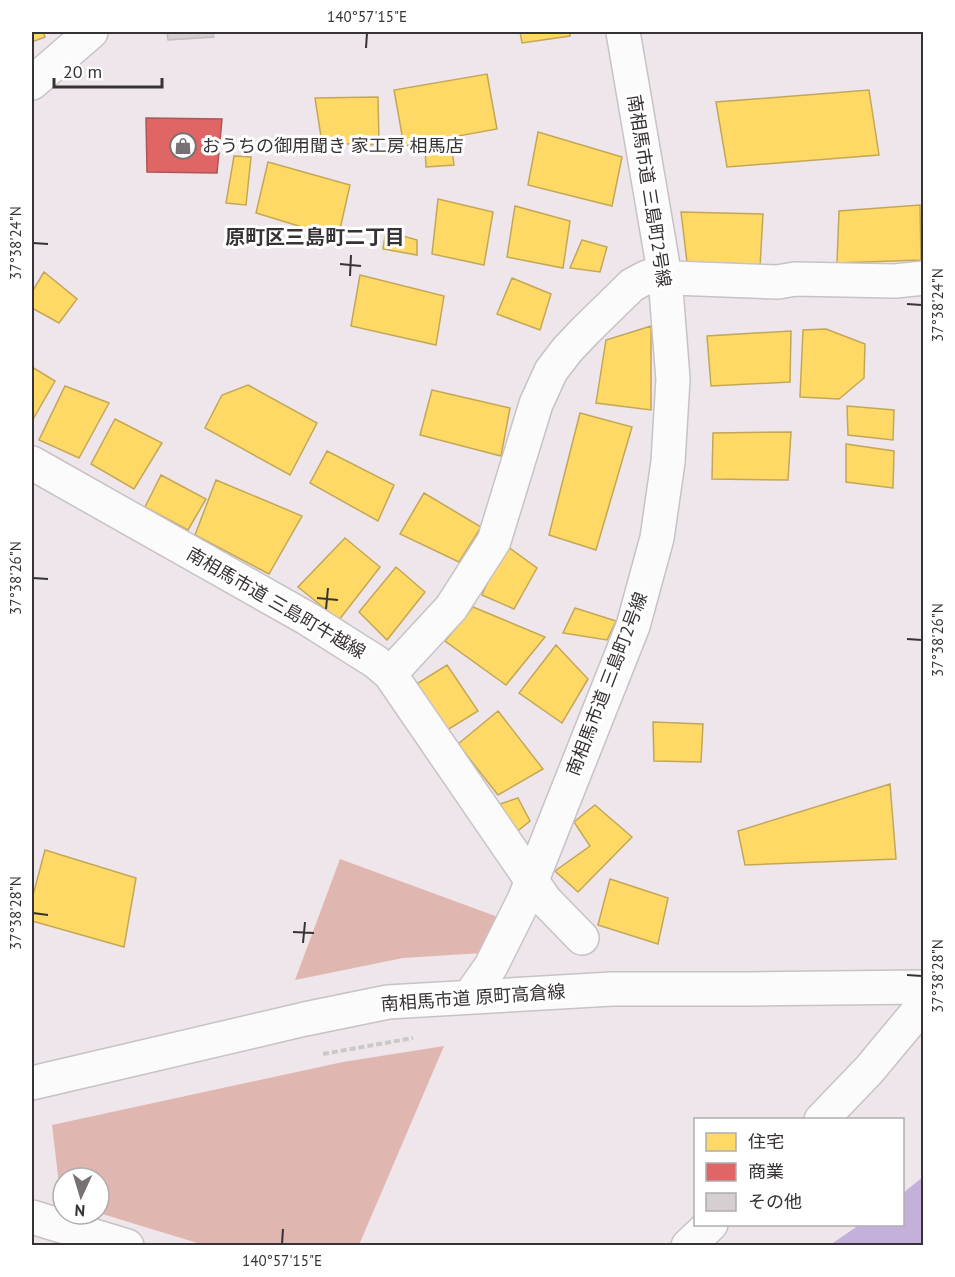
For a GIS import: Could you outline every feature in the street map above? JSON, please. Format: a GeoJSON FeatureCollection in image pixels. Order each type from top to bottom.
{"type":"FeatureCollection","features":[{"type":"Feature","properties":{"kind":"street"},"geometry":{"type":"LineString","coordinates":[[32,82],[91,32]]}},
{"type":"Feature","properties":{"kind":"street","name":"南相馬市道 三島町2号線"},"geometry":{"type":"LineString","coordinates":[[471,996],[491,966],[532,879],[633,626],[657,538],[668,462],[673,380],[665,277],[623,32]]}},
{"type":"Feature","properties":{"kind":"street"},"geometry":{"type":"LineString","coordinates":[[390,674],[451,608],[494,541],[536,404],[551,371],[573,344],[632,285],[647,277],[778,282],[795,279],[895,281],[924,278]]}},
{"type":"Feature","properties":{"kind":"street","name":"南相馬市道 三島町牛越線"},"geometry":{"type":"LineString","coordinates":[[32,463],[308,619],[376,662],[390,674],[545,900],[582,939]]}},
{"type":"Feature","properties":{"kind":"street","name":"南相馬市道 原町高倉線"},"geometry":{"type":"LineString","coordinates":[[32,1083],[271,1026],[388,1002],[612,989],[750,990],[924,987]]}},
{"type":"Feature","properties":{"kind":"street"},"geometry":{"type":"LineString","coordinates":[[822,1118],[869,1070],[924,1004]]}},
{"type":"Feature","properties":{"kind":"street"},"geometry":{"type":"LineString","coordinates":[[32,1217],[127,1245]]}},
{"type":"Feature","properties":{"kind":"street"},"geometry":{"type":"LineString","coordinates":[[688,1245],[709,1226]]}},
{"type":"Feature","properties":{"kind":"path"},"geometry":{"type":"LineString","coordinates":[[315,1056],[416,1038]]}},
{"type":"Feature","properties":{"kind":"shaded area"},"geometry":{"type":"Polygon","coordinates":[[[340,859],[498,917],[482,953],[403,958],[295,980],[340,859]]]}},
{"type":"Feature","properties":{"kind":"shaded area"},"geometry":{"type":"Polygon","coordinates":[[[444,1046],[359,1245],[204,1245],[111,1217],[111,1166],[57,1166],[52,1125],[343,1062],[444,1046]]]}},
{"type":"Feature","properties":{"kind":"shaded area"},"geometry":{"type":"Polygon","coordinates":[[[923,1177],[923,1245],[830,1245],[858,1226],[904,1226],[904,1192],[923,1177]]]}},
{"type":"Feature","properties":{"kind":"building: 住宅"},"geometry":{"type":"Polygon","coordinates":[[[32,32],[43,32],[45,37],[32,42],[32,32]]]}},
{"type":"Feature","properties":{"kind":"building: 住宅"},"geometry":{"type":"Polygon","coordinates":[[[520,32],[570,32],[570,36],[522,43],[520,32]]]}},
{"type":"Feature","properties":{"kind":"building: 住宅"},"geometry":{"type":"Polygon","coordinates":[[[487,74],[497,129],[404,146],[394,90],[487,74]]]}},
{"type":"Feature","properties":{"kind":"building: 住宅"},"geometry":{"type":"Polygon","coordinates":[[[869,90],[879,155],[727,167],[716,102],[869,90]]]}},
{"type":"Feature","properties":{"kind":"building: 住宅"},"geometry":{"type":"Polygon","coordinates":[[[378,97],[379,145],[322,143],[315,98],[378,97]]]}},
{"type":"Feature","properties":{"kind":"building: 住宅"},"geometry":{"type":"Polygon","coordinates":[[[538,132],[622,157],[612,206],[528,185],[538,132]]]}},
{"type":"Feature","properties":{"kind":"building: 住宅"},"geometry":{"type":"Polygon","coordinates":[[[451,143],[454,165],[426,167],[425,147],[451,143]]]}},
{"type":"Feature","properties":{"kind":"building: 住宅"},"geometry":{"type":"Polygon","coordinates":[[[234,156],[251,157],[246,205],[226,203],[234,156]]]}},
{"type":"Feature","properties":{"kind":"building: 住宅"},"geometry":{"type":"Polygon","coordinates":[[[268,162],[350,185],[338,238],[256,213],[268,162]]]}},
{"type":"Feature","properties":{"kind":"building: 住宅"},"geometry":{"type":"Polygon","coordinates":[[[438,199],[493,212],[484,265],[432,254],[438,199]]]}},
{"type":"Feature","properties":{"kind":"building: 住宅"},"geometry":{"type":"Polygon","coordinates":[[[920,205],[921,260],[837,263],[839,211],[920,205]]]}},
{"type":"Feature","properties":{"kind":"building: 住宅"},"geometry":{"type":"Polygon","coordinates":[[[515,206],[570,221],[563,268],[507,257],[515,206]]]}},
{"type":"Feature","properties":{"kind":"building: 住宅"},"geometry":{"type":"Polygon","coordinates":[[[681,212],[763,214],[760,267],[687,262],[681,212]]]}},
{"type":"Feature","properties":{"kind":"building: 住宅"},"geometry":{"type":"Polygon","coordinates":[[[386,231],[417,240],[417,255],[383,249],[386,231]]]}},
{"type":"Feature","properties":{"kind":"building: 住宅"},"geometry":{"type":"Polygon","coordinates":[[[582,240],[607,247],[600,272],[570,268],[582,240]]]}},
{"type":"Feature","properties":{"kind":"building: 住宅"},"geometry":{"type":"Polygon","coordinates":[[[44,272],[77,299],[59,323],[32,308],[32,292],[44,272]]]}},
{"type":"Feature","properties":{"kind":"building: 住宅"},"geometry":{"type":"Polygon","coordinates":[[[360,275],[444,296],[436,345],[351,326],[360,275]]]}},
{"type":"Feature","properties":{"kind":"building: 住宅"},"geometry":{"type":"Polygon","coordinates":[[[512,278],[551,294],[540,330],[497,314],[512,278]]]}},
{"type":"Feature","properties":{"kind":"building: 住宅"},"geometry":{"type":"Polygon","coordinates":[[[651,326],[651,410],[596,403],[606,340],[651,326]]]}},
{"type":"Feature","properties":{"kind":"building: 住宅"},"geometry":{"type":"Polygon","coordinates":[[[826,329],[865,344],[864,378],[839,399],[800,397],[803,330],[826,329]]]}},
{"type":"Feature","properties":{"kind":"building: 住宅"},"geometry":{"type":"Polygon","coordinates":[[[791,331],[790,382],[711,386],[707,336],[791,331]]]}},
{"type":"Feature","properties":{"kind":"building: 住宅"},"geometry":{"type":"Polygon","coordinates":[[[32,367],[55,381],[32,421],[32,367]]]}},
{"type":"Feature","properties":{"kind":"building: 住宅"},"geometry":{"type":"Polygon","coordinates":[[[248,385],[317,423],[290,475],[205,428],[222,395],[248,385]]]}},
{"type":"Feature","properties":{"kind":"building: 住宅"},"geometry":{"type":"Polygon","coordinates":[[[65,386],[109,403],[79,458],[39,440],[65,386]]]}},
{"type":"Feature","properties":{"kind":"building: 住宅"},"geometry":{"type":"Polygon","coordinates":[[[432,390],[510,408],[501,456],[420,435],[432,390]]]}},
{"type":"Feature","properties":{"kind":"building: 住宅"},"geometry":{"type":"Polygon","coordinates":[[[847,406],[894,410],[893,440],[848,435],[847,406]]]}},
{"type":"Feature","properties":{"kind":"building: 住宅"},"geometry":{"type":"Polygon","coordinates":[[[580,413],[632,427],[596,550],[549,535],[580,413]]]}},
{"type":"Feature","properties":{"kind":"building: 住宅"},"geometry":{"type":"Polygon","coordinates":[[[115,419],[162,443],[134,489],[91,464],[115,419]]]}},
{"type":"Feature","properties":{"kind":"building: 住宅"},"geometry":{"type":"Polygon","coordinates":[[[791,432],[788,480],[712,479],[713,433],[791,432]]]}},
{"type":"Feature","properties":{"kind":"building: 住宅"},"geometry":{"type":"Polygon","coordinates":[[[846,444],[894,451],[893,488],[846,482],[846,444]]]}},
{"type":"Feature","properties":{"kind":"building: 住宅"},"geometry":{"type":"Polygon","coordinates":[[[327,451],[394,485],[378,521],[310,483],[327,451]]]}},
{"type":"Feature","properties":{"kind":"building: 住宅"},"geometry":{"type":"Polygon","coordinates":[[[161,475],[206,499],[188,530],[145,507],[161,475]]]}},
{"type":"Feature","properties":{"kind":"building: 住宅"},"geometry":{"type":"Polygon","coordinates":[[[216,480],[302,516],[269,574],[195,535],[216,480]]]}},
{"type":"Feature","properties":{"kind":"building: 住宅"},"geometry":{"type":"Polygon","coordinates":[[[424,493],[481,527],[459,562],[400,534],[424,493]]]}},
{"type":"Feature","properties":{"kind":"building: 住宅"},"geometry":{"type":"Polygon","coordinates":[[[345,538],[380,567],[339,620],[298,587],[345,538]]]}},
{"type":"Feature","properties":{"kind":"building: 住宅"},"geometry":{"type":"Polygon","coordinates":[[[504,544],[537,568],[514,609],[482,595],[504,544]]]}},
{"type":"Feature","properties":{"kind":"building: 住宅"},"geometry":{"type":"Polygon","coordinates":[[[396,567],[425,592],[387,640],[359,612],[396,567]]]}},
{"type":"Feature","properties":{"kind":"building: 住宅"},"geometry":{"type":"Polygon","coordinates":[[[473,607],[545,637],[506,685],[445,641],[473,607]]]}},
{"type":"Feature","properties":{"kind":"building: 住宅"},"geometry":{"type":"Polygon","coordinates":[[[575,608],[616,621],[607,640],[563,633],[575,608]]]}},
{"type":"Feature","properties":{"kind":"building: 住宅"},"geometry":{"type":"Polygon","coordinates":[[[556,645],[588,679],[562,723],[519,693],[556,645]]]}},
{"type":"Feature","properties":{"kind":"building: 住宅"},"geometry":{"type":"Polygon","coordinates":[[[447,665],[478,711],[444,732],[415,685],[447,665]]]}},
{"type":"Feature","properties":{"kind":"building: 住宅"},"geometry":{"type":"Polygon","coordinates":[[[498,711],[543,769],[498,795],[458,744],[498,711]]]}},
{"type":"Feature","properties":{"kind":"building: 住宅"},"geometry":{"type":"Polygon","coordinates":[[[653,722],[703,724],[701,762],[654,761],[653,722]]]}},
{"type":"Feature","properties":{"kind":"building: 住宅"},"geometry":{"type":"Polygon","coordinates":[[[890,784],[896,859],[745,865],[738,831],[890,784]]]}},
{"type":"Feature","properties":{"kind":"building: 住宅"},"geometry":{"type":"Polygon","coordinates":[[[518,798],[530,821],[515,833],[500,804],[518,798]]]}},
{"type":"Feature","properties":{"kind":"building: 住宅"},"geometry":{"type":"Polygon","coordinates":[[[595,805],[632,837],[578,892],[555,871],[590,846],[574,822],[595,805]]]}},
{"type":"Feature","properties":{"kind":"building: 住宅"},"geometry":{"type":"Polygon","coordinates":[[[45,850],[136,878],[124,947],[32,921],[32,899],[45,850]]]}},
{"type":"Feature","properties":{"kind":"building: 住宅"},"geometry":{"type":"Polygon","coordinates":[[[610,879],[668,898],[658,944],[598,925],[610,879]]]}},
{"type":"Feature","properties":{"kind":"building: 商業","name":"おうちの御用聞き 家工房 相馬店"},"geometry":{"type":"Polygon","coordinates":[[[146,118],[222,119],[217,173],[147,172],[146,118]]]}},
{"type":"Feature","properties":{"kind":"building: その他"},"geometry":{"type":"Polygon","coordinates":[[[167,32],[212,32],[214,37],[168,40],[167,32]]]}},
{"type":"Feature","properties":{"kind":"place","name":"おうちの御用聞き 家工房 相馬店"},"geometry":{"type":"Point","coordinates":[183,146]}},
{"type":"Feature","properties":{"kind":"district","name":"原町区三島町二丁目"},"geometry":{"type":"Point","coordinates":[315,237]}}]}
